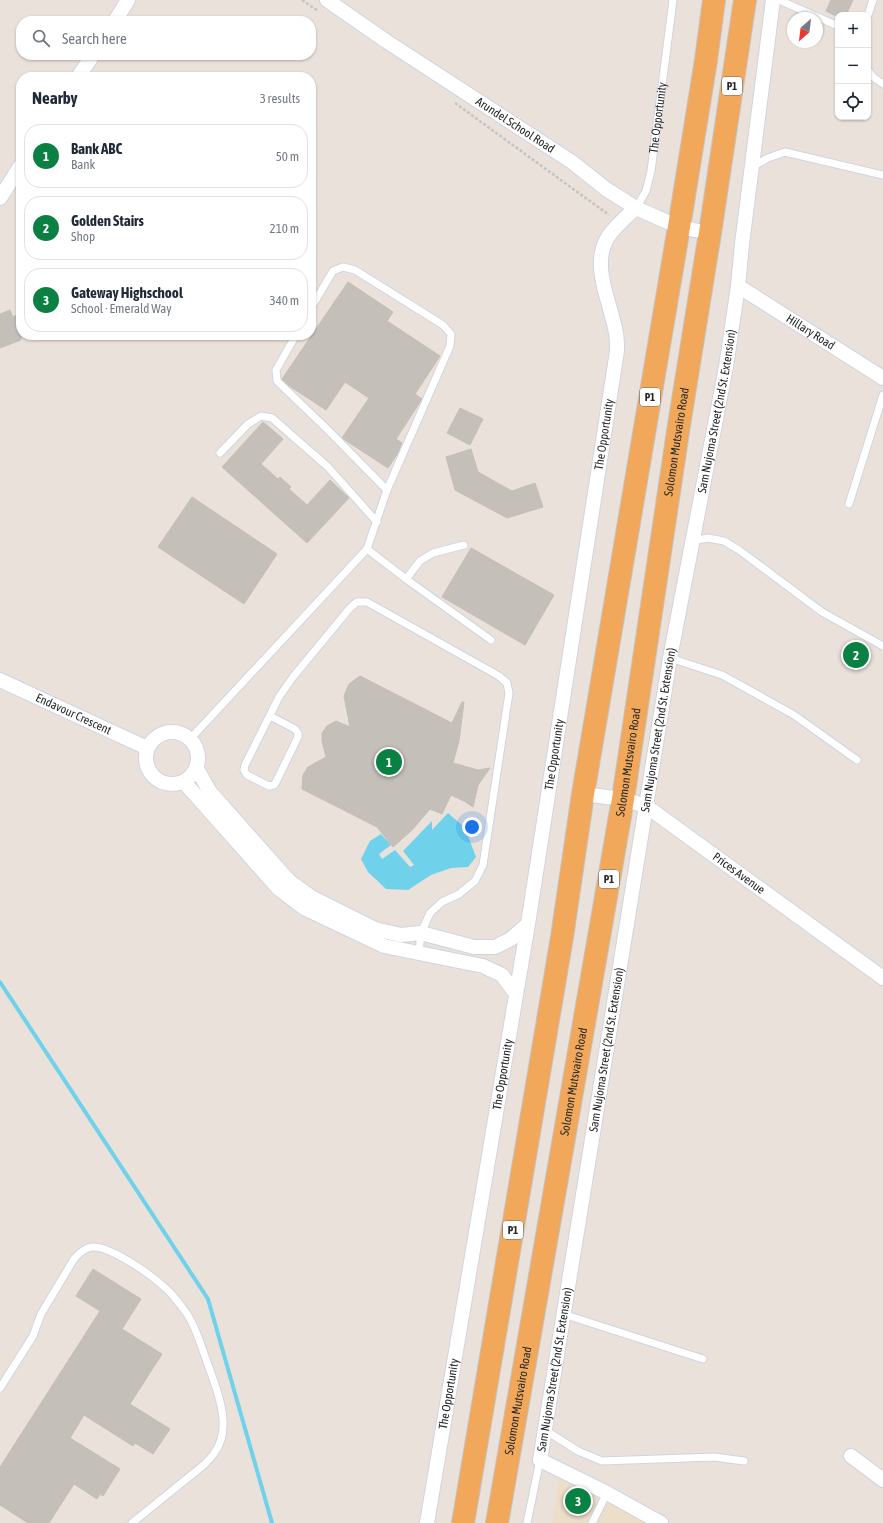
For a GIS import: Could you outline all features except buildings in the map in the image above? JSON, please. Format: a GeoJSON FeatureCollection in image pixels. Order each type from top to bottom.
{"type":"FeatureCollection","features":[{"type":"Feature","properties":{"kind":"highway","name":"P1"},"geometry":{"type":"LineString","coordinates":[[463,1523],[562,937],[583,794],[679,227],[706,60],[714,0]]}},
{"type":"Feature","properties":{"kind":"highway","name":"Solomon Mutsvairo Road"},"geometry":{"type":"LineString","coordinates":[[497,1523],[623,799],[745,0]]}},
{"type":"Feature","properties":{"kind":"street"},"geometry":{"type":"LineString","coordinates":[[118,16],[128,0]]}},
{"type":"Feature","properties":{"kind":"street","name":"Arundel School Road"},"geometry":{"type":"LineString","coordinates":[[327,0],[392,45],[572,162],[606,189],[636,208],[679,227],[710,233]]}},
{"type":"Feature","properties":{"kind":"street","name":"Sam Nujoma Street (2nd St. Extension)"},"geometry":{"type":"LineString","coordinates":[[540,1460],[670,658],[726,367],[738,286],[742,244],[774,0]]}},
{"type":"Feature","properties":{"kind":"street"},"geometry":{"type":"LineString","coordinates":[[81,72],[89,60]]}},
{"type":"Feature","properties":{"kind":"street"},"geometry":{"type":"LineString","coordinates":[[0,198],[16,173]]}},
{"type":"Feature","properties":{"kind":"street","name":"The Opportunity"},"geometry":{"type":"LineString","coordinates":[[427,1523],[528,924],[617,351],[616,333],[601,271],[601,254],[608,237],[636,208]]}},
{"type":"Feature","properties":{"kind":"street","name":"Hillary Road"},"geometry":{"type":"LineString","coordinates":[[738,286],[883,378]]}},
{"type":"Feature","properties":{"kind":"street","name":"Endavour Crescent"},"geometry":{"type":"LineString","coordinates":[[0,680],[147,748]]}},
{"type":"Feature","properties":{"kind":"street"},"geometry":{"type":"LineString","coordinates":[[197,769],[184,782],[168,784],[154,777],[146,764],[147,748],[158,735],[175,731],[191,738],[199,753],[197,769],[210,792],[288,881],[311,897],[376,929],[401,935],[421,933],[474,947],[495,947],[511,939],[528,924]]}},
{"type":"Feature","properties":{"kind":"street"},"geometry":{"type":"LineString","coordinates":[[184,782],[278,889],[304,908],[384,946],[483,966],[502,975],[516,994]]}},
{"type":"Feature","properties":{"kind":"street","name":"Prices Avenue"},"geometry":{"type":"LineString","coordinates":[[583,794],[623,799],[646,806],[883,978]]}},
{"type":"Feature","properties":{"kind":"street"},"geometry":{"type":"LineString","coordinates":[[851,1456],[883,1480]]}},
{"type":"Feature","properties":{"kind":"street"},"geometry":{"type":"LineString","coordinates":[[540,1460],[607,1493],[661,1523]]}},
{"type":"Feature","properties":{"kind":"lane","name":"The Opportunity"},"geometry":{"type":"LineString","coordinates":[[636,208],[646,191],[651,171],[673,0]]}},
{"type":"Feature","properties":{"kind":"lane"},"geometry":{"type":"LineString","coordinates":[[779,0],[835,25]]}},
{"type":"Feature","properties":{"kind":"lane"},"geometry":{"type":"LineString","coordinates":[[869,12],[873,0]]}},
{"type":"Feature","properties":{"kind":"lane"},"geometry":{"type":"LineString","coordinates":[[871,75],[883,84]]}},
{"type":"Feature","properties":{"kind":"lane"},"geometry":{"type":"LineString","coordinates":[[752,167],[768,158],[785,152],[883,175]]}},
{"type":"Feature","properties":{"kind":"lane"},"geometry":{"type":"LineString","coordinates":[[191,738],[368,549],[387,490],[450,346],[451,334],[443,325],[355,270],[343,267],[333,271],[316,300]]}},
{"type":"Feature","properties":{"kind":"lane"},"geometry":{"type":"LineString","coordinates":[[293,340],[276,370],[277,381],[387,490]]}},
{"type":"Feature","properties":{"kind":"lane"},"geometry":{"type":"LineString","coordinates":[[849,504],[883,395]]}},
{"type":"Feature","properties":{"kind":"lane"},"geometry":{"type":"LineString","coordinates":[[220,453],[248,424],[261,416],[272,418],[328,467],[377,522]]}},
{"type":"Feature","properties":{"kind":"lane"},"geometry":{"type":"LineString","coordinates":[[692,541],[708,538],[724,541],[740,550],[822,612],[883,646]]}},
{"type":"Feature","properties":{"kind":"lane"},"geometry":{"type":"LineString","coordinates":[[406,579],[420,561],[433,553],[464,545]]}},
{"type":"Feature","properties":{"kind":"lane"},"geometry":{"type":"LineString","coordinates":[[368,549],[406,579],[491,640]]}},
{"type":"Feature","properties":{"kind":"lane"},"geometry":{"type":"LineString","coordinates":[[270,716],[295,729],[298,733],[298,737],[276,782],[274,785],[269,786],[247,775],[244,770],[245,765],[279,697],[293,677],[350,608],[357,602],[367,602],[499,676],[507,683],[509,693],[483,865],[475,880],[459,894],[442,902],[430,914],[421,933],[419,952]]}},
{"type":"Feature","properties":{"kind":"lane"},"geometry":{"type":"LineString","coordinates":[[670,658],[722,675],[794,716],[857,760]]}},
{"type":"Feature","properties":{"kind":"lane"},"geometry":{"type":"LineString","coordinates":[[0,1388],[33,1336],[45,1308],[74,1259],[81,1251],[92,1247],[105,1249],[128,1261],[164,1286],[188,1314],[196,1330],[222,1404],[223,1427],[220,1441],[215,1452],[205,1464],[132,1523]]}},
{"type":"Feature","properties":{"kind":"lane"},"geometry":{"type":"LineString","coordinates":[[563,1314],[702,1359]]}},
{"type":"Feature","properties":{"kind":"lane"},"geometry":{"type":"LineString","coordinates":[[545,1430],[578,1451],[602,1461],[714,1457],[744,1461]]}},
{"type":"Feature","properties":{"kind":"lane"},"geometry":{"type":"LineString","coordinates":[[527,1523],[540,1460]]}},
{"type":"Feature","properties":{"kind":"lane"},"geometry":{"type":"LineString","coordinates":[[592,1523],[607,1493]]}},
{"type":"Feature","properties":{"kind":"path"},"geometry":{"type":"LineString","coordinates":[[302,0],[321,13]]}},
{"type":"Feature","properties":{"kind":"path"},"geometry":{"type":"LineString","coordinates":[[452,102],[620,223]]}},
{"type":"Feature","properties":{"kind":"shaded area"},"geometry":{"type":"Polygon","coordinates":[[[559,1478],[645,1523],[552,1523],[559,1478]]]}},
{"type":"Feature","properties":{"kind":"water"},"geometry":{"type":"Polygon","coordinates":[[[448,813],[465,828],[476,857],[468,867],[451,868],[431,875],[408,890],[386,889],[368,872],[361,859],[370,841],[381,834],[391,845],[379,854],[382,859],[395,850],[410,867],[414,865],[403,851],[432,821],[432,830],[448,813]]]}},
{"type":"Feature","properties":{"kind":"waterway"},"geometry":{"type":"LineString","coordinates":[[0,982],[208,1299],[272,1523]]}},
{"type":"Feature","properties":{"kind":"place","name":"Golden Stairs"},"geometry":{"type":"Point","coordinates":[856,655]}},
{"type":"Feature","properties":{"kind":"place","name":"Bank ABC"},"geometry":{"type":"Point","coordinates":[389,762]}},
{"type":"Feature","properties":{"kind":"place","name":"Gateway Highschool"},"geometry":{"type":"Point","coordinates":[578,1501]}}]}
